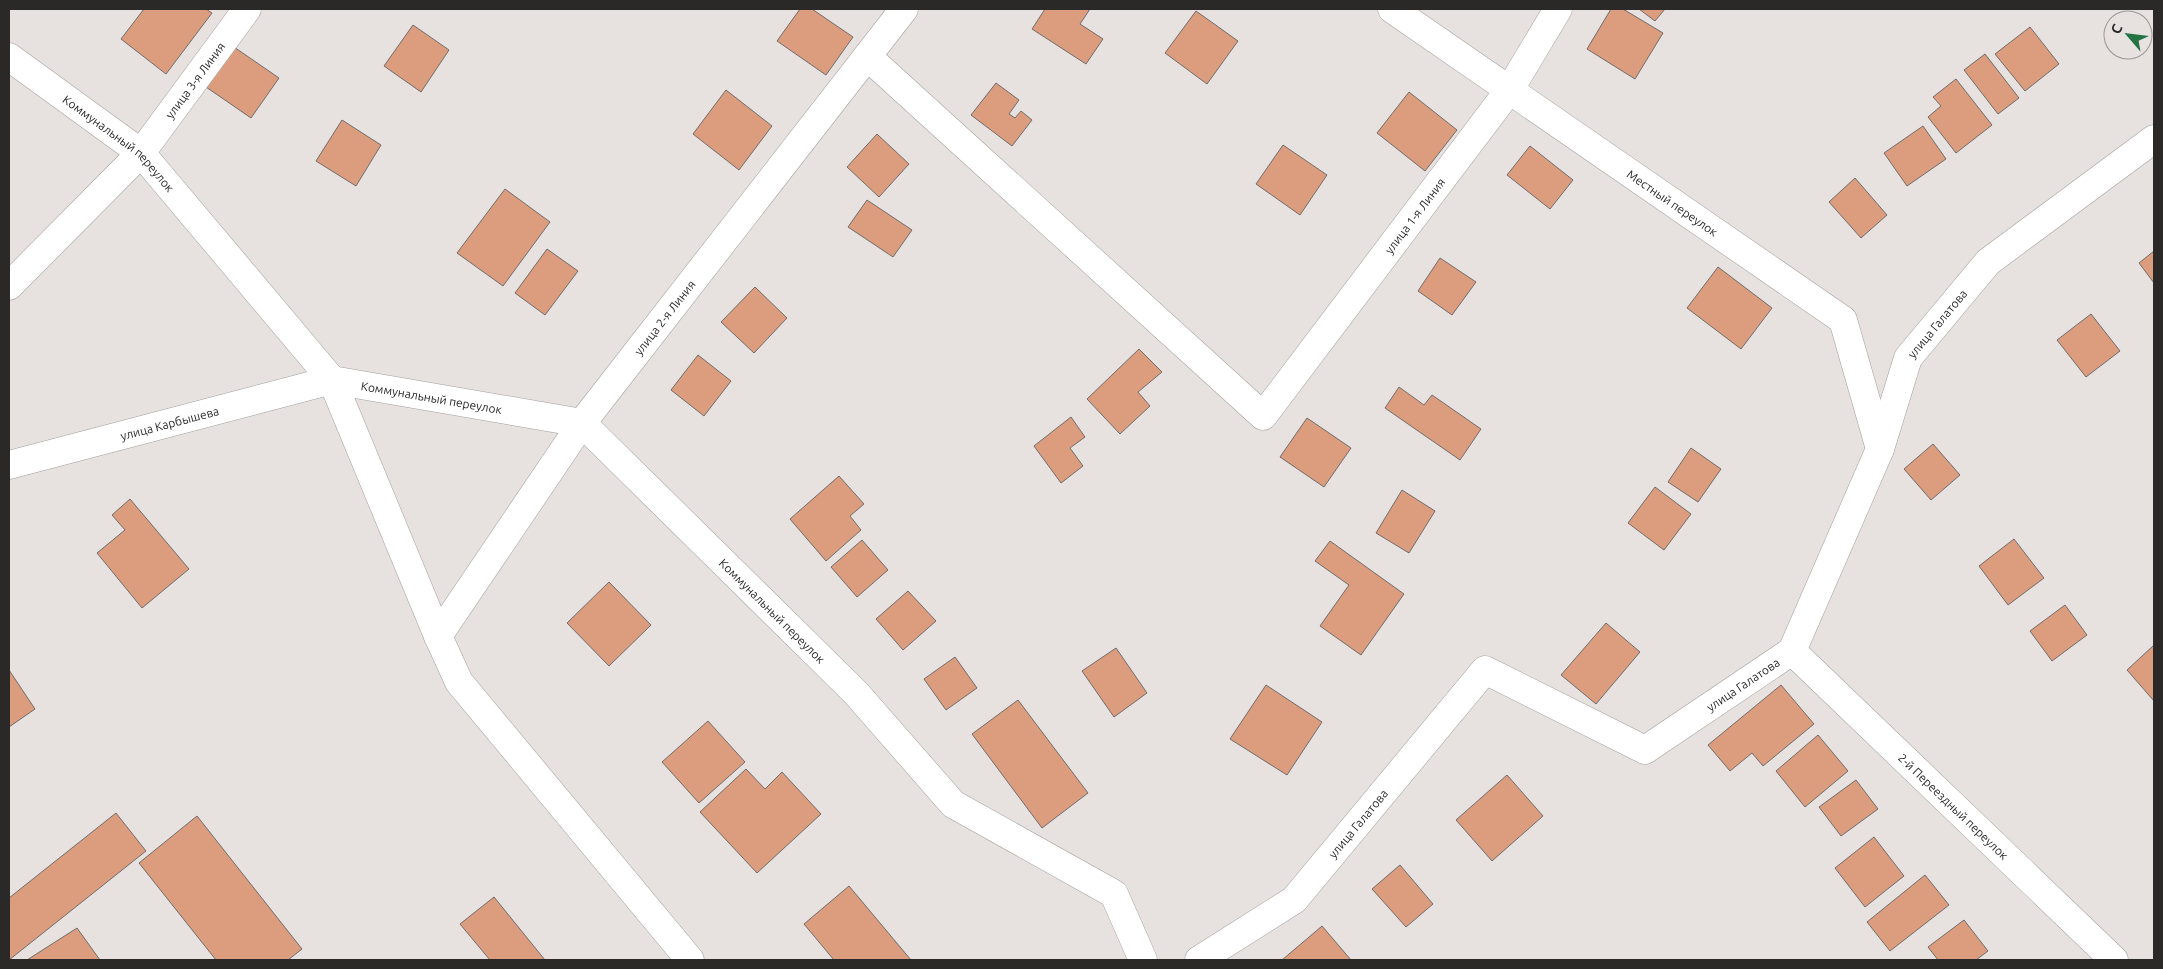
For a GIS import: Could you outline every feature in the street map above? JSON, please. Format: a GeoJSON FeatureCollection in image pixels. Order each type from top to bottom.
{"type":"FeatureCollection","features":[{"type":"Feature","properties":{"kind":"street","name":"улица 3-я Линия"},"geometry":{"type":"LineString","coordinates":[[9,286],[141,153],[248,9]]}},
{"type":"Feature","properties":{"kind":"street","name":"улица 2-я Линия"},"geometry":{"type":"LineString","coordinates":[[438,636],[582,423],[904,9]]}},
{"type":"Feature","properties":{"kind":"street","name":"Местный переулок"},"geometry":{"type":"LineString","coordinates":[[1392,9],[1843,320],[1880,450]]}},
{"type":"Feature","properties":{"kind":"street","name":"улица 1-я Линия"},"geometry":{"type":"LineString","coordinates":[[868,57],[1263,416],[1510,89],[1558,9]]}},
{"type":"Feature","properties":{"kind":"street","name":"Коммунальный переулок"},"geometry":{"type":"LineString","coordinates":[[9,56],[141,153],[332,380],[438,636],[459,682],[690,960]]}},
{"type":"Feature","properties":{"kind":"street","name":"улица Галатова"},"geometry":{"type":"LineString","coordinates":[[1199,960],[1294,900],[1485,670],[1645,750],[1792,651],[1880,450],[1908,358],[1988,262],[2154,139]]}},
{"type":"Feature","properties":{"kind":"street","name":"Коммунальный переулок"},"geometry":{"type":"LineString","coordinates":[[332,380],[582,423],[856,693],[953,804],[1114,894],[1143,960]]}},
{"type":"Feature","properties":{"kind":"street","name":"улица Карбышева"},"geometry":{"type":"LineString","coordinates":[[9,466],[332,380]]}},
{"type":"Feature","properties":{"kind":"street","name":"2-й Переездный переулок"},"geometry":{"type":"LineString","coordinates":[[1792,651],[2114,960]]}},
{"type":"Feature","properties":{"kind":"building"},"geometry":{"type":"Polygon","coordinates":[[[144,9],[206,9],[212,13],[166,74],[121,39],[144,9]]]}},
{"type":"Feature","properties":{"kind":"building"},"geometry":{"type":"Polygon","coordinates":[[[800,9],[812,9],[853,37],[826,75],[777,41],[800,9]]]}},
{"type":"Feature","properties":{"kind":"building"},"geometry":{"type":"Polygon","coordinates":[[[1045,9],[1090,9],[1080,24],[1103,39],[1086,64],[1032,29],[1045,9]]]}},
{"type":"Feature","properties":{"kind":"building"},"geometry":{"type":"Polygon","coordinates":[[[1611,9],[1623,9],[1663,33],[1635,79],[1587,49],[1611,9]]]}},
{"type":"Feature","properties":{"kind":"building"},"geometry":{"type":"Polygon","coordinates":[[[1639,9],[1665,9],[1655,21],[1639,9]]]}},
{"type":"Feature","properties":{"kind":"building"},"geometry":{"type":"Polygon","coordinates":[[[1196,11],[1238,41],[1207,84],[1165,53],[1196,11]]]}},
{"type":"Feature","properties":{"kind":"building"},"geometry":{"type":"Polygon","coordinates":[[[413,25],[449,50],[421,92],[384,66],[413,25]]]}},
{"type":"Feature","properties":{"kind":"building"},"geometry":{"type":"Polygon","coordinates":[[[2030,27],[2059,64],[2025,91],[1995,54],[2030,27]]]}},
{"type":"Feature","properties":{"kind":"building"},"geometry":{"type":"Polygon","coordinates":[[[234,47],[279,78],[251,118],[206,87],[234,47]]]}},
{"type":"Feature","properties":{"kind":"building"},"geometry":{"type":"Polygon","coordinates":[[[1985,54],[2019,98],[1998,114],[1964,70],[1985,54]]]}},
{"type":"Feature","properties":{"kind":"building"},"geometry":{"type":"Polygon","coordinates":[[[1956,79],[1992,125],[1956,153],[1928,117],[1941,106],[1933,97],[1956,79]]]}},
{"type":"Feature","properties":{"kind":"building"},"geometry":{"type":"Polygon","coordinates":[[[996,83],[1019,100],[1009,114],[1015,118],[1021,111],[1032,120],[1012,146],[971,115],[996,83]]]}},
{"type":"Feature","properties":{"kind":"building"},"geometry":{"type":"Polygon","coordinates":[[[726,90],[772,126],[739,170],[693,134],[726,90]]]}},
{"type":"Feature","properties":{"kind":"building"},"geometry":{"type":"Polygon","coordinates":[[[1409,92],[1457,130],[1425,171],[1377,133],[1409,92]]]}},
{"type":"Feature","properties":{"kind":"building"},"geometry":{"type":"Polygon","coordinates":[[[342,120],[381,145],[356,186],[316,161],[342,120]]]}},
{"type":"Feature","properties":{"kind":"building"},"geometry":{"type":"Polygon","coordinates":[[[1923,126],[1946,159],[1907,186],[1884,153],[1923,126]]]}},
{"type":"Feature","properties":{"kind":"building"},"geometry":{"type":"Polygon","coordinates":[[[877,134],[909,164],[879,197],[847,167],[877,134]]]}},
{"type":"Feature","properties":{"kind":"building"},"geometry":{"type":"Polygon","coordinates":[[[1283,145],[1327,175],[1300,215],[1256,184],[1283,145]]]}},
{"type":"Feature","properties":{"kind":"building"},"geometry":{"type":"Polygon","coordinates":[[[1530,146],[1573,180],[1550,209],[1507,175],[1530,146]]]}},
{"type":"Feature","properties":{"kind":"building"},"geometry":{"type":"Polygon","coordinates":[[[1855,178],[1887,215],[1861,238],[1829,202],[1855,178]]]}},
{"type":"Feature","properties":{"kind":"building"},"geometry":{"type":"Polygon","coordinates":[[[505,189],[550,222],[503,286],[457,253],[505,189]]]}},
{"type":"Feature","properties":{"kind":"building"},"geometry":{"type":"Polygon","coordinates":[[[867,200],[912,230],[893,257],[848,227],[867,200]]]}},
{"type":"Feature","properties":{"kind":"building"},"geometry":{"type":"Polygon","coordinates":[[[547,249],[578,271],[545,315],[515,293],[547,249]]]}},
{"type":"Feature","properties":{"kind":"building"},"geometry":{"type":"Polygon","coordinates":[[[2154,251],[2154,283],[2139,263],[2154,251]]]}},
{"type":"Feature","properties":{"kind":"building"},"geometry":{"type":"Polygon","coordinates":[[[1440,258],[1476,282],[1452,315],[1418,291],[1440,258]]]}},
{"type":"Feature","properties":{"kind":"building"},"geometry":{"type":"Polygon","coordinates":[[[1718,267],[1772,308],[1741,349],[1687,308],[1718,267]]]}},
{"type":"Feature","properties":{"kind":"building"},"geometry":{"type":"Polygon","coordinates":[[[755,287],[787,318],[754,353],[721,322],[755,287]]]}},
{"type":"Feature","properties":{"kind":"building"},"geometry":{"type":"Polygon","coordinates":[[[2091,314],[2120,351],[2086,377],[2057,340],[2091,314]]]}},
{"type":"Feature","properties":{"kind":"building"},"geometry":{"type":"Polygon","coordinates":[[[1139,349],[1162,372],[1138,392],[1150,406],[1120,434],[1087,399],[1139,349]]]}},
{"type":"Feature","properties":{"kind":"building"},"geometry":{"type":"Polygon","coordinates":[[[698,355],[731,381],[704,416],[671,390],[698,355]]]}},
{"type":"Feature","properties":{"kind":"building"},"geometry":{"type":"Polygon","coordinates":[[[1399,387],[1424,405],[1432,395],[1481,429],[1460,460],[1385,408],[1399,387]]]}},
{"type":"Feature","properties":{"kind":"building"},"geometry":{"type":"Polygon","coordinates":[[[1071,417],[1085,437],[1070,448],[1083,466],[1061,483],[1034,446],[1071,417]]]}},
{"type":"Feature","properties":{"kind":"building"},"geometry":{"type":"Polygon","coordinates":[[[1307,418],[1351,448],[1324,487],[1280,457],[1307,418]]]}},
{"type":"Feature","properties":{"kind":"building"},"geometry":{"type":"Polygon","coordinates":[[[1933,444],[1960,475],[1931,500],[1904,469],[1933,444]]]}},
{"type":"Feature","properties":{"kind":"building"},"geometry":{"type":"Polygon","coordinates":[[[1691,448],[1721,469],[1698,502],[1668,482],[1691,448]]]}},
{"type":"Feature","properties":{"kind":"building"},"geometry":{"type":"Polygon","coordinates":[[[839,476],[864,504],[850,516],[861,530],[826,561],[790,519],[839,476]]]}},
{"type":"Feature","properties":{"kind":"building"},"geometry":{"type":"Polygon","coordinates":[[[1655,487],[1691,514],[1664,550],[1628,523],[1655,487]]]}},
{"type":"Feature","properties":{"kind":"building"},"geometry":{"type":"Polygon","coordinates":[[[1402,490],[1435,511],[1409,553],[1376,533],[1402,490]]]}},
{"type":"Feature","properties":{"kind":"building"},"geometry":{"type":"Polygon","coordinates":[[[130,499],[189,569],[142,608],[97,553],[125,530],[112,515],[130,499]]]}},
{"type":"Feature","properties":{"kind":"building"},"geometry":{"type":"Polygon","coordinates":[[[2014,539],[2044,578],[2008,605],[1979,566],[2014,539]]]}},
{"type":"Feature","properties":{"kind":"building"},"geometry":{"type":"Polygon","coordinates":[[[862,540],[888,570],[857,597],[831,567],[862,540]]]}},
{"type":"Feature","properties":{"kind":"building"},"geometry":{"type":"Polygon","coordinates":[[[1330,541],[1404,594],[1361,655],[1320,626],[1349,585],[1315,561],[1330,541]]]}},
{"type":"Feature","properties":{"kind":"building"},"geometry":{"type":"Polygon","coordinates":[[[609,582],[651,625],[609,666],[567,623],[609,582]]]}},
{"type":"Feature","properties":{"kind":"building"},"geometry":{"type":"Polygon","coordinates":[[[908,591],[936,621],[903,650],[876,619],[908,591]]]}},
{"type":"Feature","properties":{"kind":"building"},"geometry":{"type":"Polygon","coordinates":[[[2065,605],[2087,635],[2052,661],[2030,631],[2065,605]]]}},
{"type":"Feature","properties":{"kind":"building"},"geometry":{"type":"Polygon","coordinates":[[[1606,623],[1640,652],[1596,704],[1561,675],[1606,623]]]}},
{"type":"Feature","properties":{"kind":"building"},"geometry":{"type":"Polygon","coordinates":[[[2154,645],[2154,701],[2127,670],[2154,645]]]}},
{"type":"Feature","properties":{"kind":"building"},"geometry":{"type":"Polygon","coordinates":[[[1116,648],[1147,693],[1114,717],[1082,671],[1116,648]]]}},
{"type":"Feature","properties":{"kind":"building"},"geometry":{"type":"Polygon","coordinates":[[[955,657],[977,688],[946,710],[924,679],[955,657]]]}},
{"type":"Feature","properties":{"kind":"building"},"geometry":{"type":"Polygon","coordinates":[[[9,670],[35,709],[9,727],[9,670]]]}},
{"type":"Feature","properties":{"kind":"building"},"geometry":{"type":"Polygon","coordinates":[[[1266,685],[1322,722],[1287,775],[1230,739],[1266,685]]]}},
{"type":"Feature","properties":{"kind":"building"},"geometry":{"type":"Polygon","coordinates":[[[1781,685],[1814,724],[1763,766],[1752,753],[1730,771],[1708,745],[1781,685]]]}},
{"type":"Feature","properties":{"kind":"building"},"geometry":{"type":"Polygon","coordinates":[[[1018,700],[1088,793],[1042,828],[972,734],[1018,700]]]}},
{"type":"Feature","properties":{"kind":"building"},"geometry":{"type":"Polygon","coordinates":[[[708,721],[745,762],[699,803],[662,762],[708,721]]]}},
{"type":"Feature","properties":{"kind":"building"},"geometry":{"type":"Polygon","coordinates":[[[1818,735],[1848,771],[1805,807],[1776,771],[1818,735]]]}},
{"type":"Feature","properties":{"kind":"building"},"geometry":{"type":"Polygon","coordinates":[[[746,769],[765,789],[782,772],[821,814],[757,873],[700,812],[746,769]]]}},
{"type":"Feature","properties":{"kind":"building"},"geometry":{"type":"Polygon","coordinates":[[[1507,775],[1543,816],[1492,861],[1456,820],[1507,775]]]}},
{"type":"Feature","properties":{"kind":"building"},"geometry":{"type":"Polygon","coordinates":[[[1856,780],[1878,809],[1841,836],[1819,807],[1856,780]]]}},
{"type":"Feature","properties":{"kind":"building"},"geometry":{"type":"Polygon","coordinates":[[[116,813],[146,851],[9,960],[9,898],[116,813]]]}},
{"type":"Feature","properties":{"kind":"building"},"geometry":{"type":"Polygon","coordinates":[[[197,816],[302,949],[288,960],[216,960],[139,863],[197,816]]]}},
{"type":"Feature","properties":{"kind":"building"},"geometry":{"type":"Polygon","coordinates":[[[1874,837],[1904,876],[1865,907],[1835,868],[1874,837]]]}},
{"type":"Feature","properties":{"kind":"building"},"geometry":{"type":"Polygon","coordinates":[[[1400,865],[1433,904],[1406,927],[1372,889],[1400,865]]]}},
{"type":"Feature","properties":{"kind":"building"},"geometry":{"type":"Polygon","coordinates":[[[1925,875],[1949,905],[1890,951],[1867,922],[1925,875]]]}},
{"type":"Feature","properties":{"kind":"building"},"geometry":{"type":"Polygon","coordinates":[[[849,886],[911,960],[834,960],[804,924],[849,886]]]}},
{"type":"Feature","properties":{"kind":"building"},"geometry":{"type":"Polygon","coordinates":[[[494,897],[545,960],[490,960],[460,924],[494,897]]]}},
{"type":"Feature","properties":{"kind":"building"},"geometry":{"type":"Polygon","coordinates":[[[1964,920],[1988,951],[1976,960],[1938,960],[1928,947],[1964,920]]]}},
{"type":"Feature","properties":{"kind":"building"},"geometry":{"type":"Polygon","coordinates":[[[1322,926],[1351,960],[1282,960],[1322,926]]]}},
{"type":"Feature","properties":{"kind":"building"},"geometry":{"type":"Polygon","coordinates":[[[77,928],[100,960],[27,960],[77,928]]]}}]}
